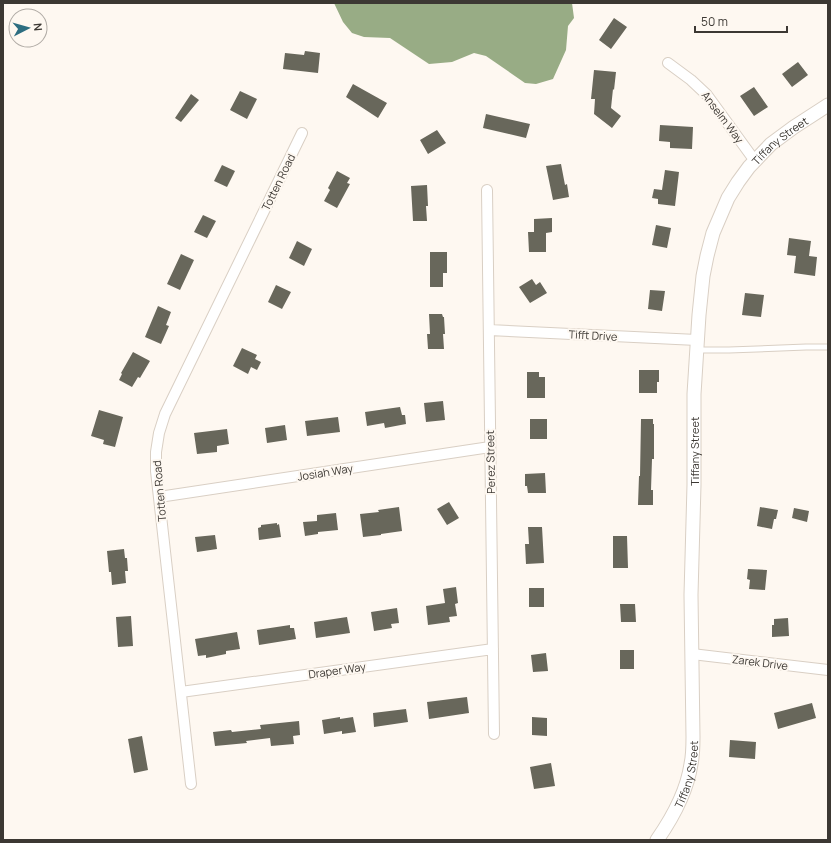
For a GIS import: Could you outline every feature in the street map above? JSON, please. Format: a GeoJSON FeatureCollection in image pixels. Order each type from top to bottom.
{"type":"FeatureCollection","features":[{"type":"Feature","properties":{"kind":"street","name":"Anselm Way"},"geometry":{"type":"LineString","coordinates":[[668,63],[692,80],[707,94],[755,161]]}},
{"type":"Feature","properties":{"kind":"street","name":"Tiffany Street"},"geometry":{"type":"LineString","coordinates":[[657,840],[672,818],[680,802],[687,783],[691,765],[693,737],[691,594],[694,477],[694,394],[703,276],[712,233],[728,198],[738,182],[755,161],[771,144],[828,105]]}},
{"type":"Feature","properties":{"kind":"street","name":"Totten Road"},"geometry":{"type":"LineString","coordinates":[[191,784],[156,471],[156,452],[159,433],[165,414],[302,133]]}},
{"type":"Feature","properties":{"kind":"street","name":"Perez Street"},"geometry":{"type":"LineString","coordinates":[[487,190],[494,734]]}},
{"type":"Feature","properties":{"kind":"street","name":"Tifft Drive"},"geometry":{"type":"LineString","coordinates":[[489,330],[697,345]]}},
{"type":"Feature","properties":{"kind":"street","name":"Josiah Way"},"geometry":{"type":"LineString","coordinates":[[159,497],[490,447]]}},
{"type":"Feature","properties":{"kind":"street","name":"Draper Way"},"geometry":{"type":"LineString","coordinates":[[181,692],[493,649]]}},
{"type":"Feature","properties":{"kind":"street","name":"Zarek Drive"},"geometry":{"type":"LineString","coordinates":[[692,654],[828,670]]}},
{"type":"Feature","properties":{"kind":"lane"},"geometry":{"type":"LineString","coordinates":[[697,345],[729,350],[828,347]]}},
{"type":"Feature","properties":{"kind":"shaded area"},"geometry":{"type":"Polygon","coordinates":[[[334,3],[572,3],[574,18],[568,26],[566,50],[553,79],[536,84],[525,83],[486,56],[474,53],[452,62],[429,64],[390,38],[364,37],[352,33],[343,22],[334,3]]]}},
{"type":"Feature","properties":{"kind":"building"},"geometry":{"type":"Polygon","coordinates":[[[614,18],[627,27],[611,49],[599,40],[614,18]]]}},
{"type":"Feature","properties":{"kind":"building"},"geometry":{"type":"Polygon","coordinates":[[[305,51],[320,53],[318,73],[283,69],[285,53],[304,55],[305,51]]]}},
{"type":"Feature","properties":{"kind":"building"},"geometry":{"type":"Polygon","coordinates":[[[798,62],[808,75],[792,87],[782,74],[798,62]]]}},
{"type":"Feature","properties":{"kind":"building"},"geometry":{"type":"Polygon","coordinates":[[[594,70],[616,72],[611,108],[621,116],[612,128],[594,114],[595,99],[591,99],[594,70]]]}},
{"type":"Feature","properties":{"kind":"building"},"geometry":{"type":"Polygon","coordinates":[[[353,84],[387,103],[378,118],[346,97],[353,84]]]}},
{"type":"Feature","properties":{"kind":"building"},"geometry":{"type":"Polygon","coordinates":[[[754,87],[768,107],[754,116],[740,96],[754,87]]]}},
{"type":"Feature","properties":{"kind":"building"},"geometry":{"type":"Polygon","coordinates":[[[240,91],[257,99],[247,119],[230,110],[240,91]]]}},
{"type":"Feature","properties":{"kind":"building"},"geometry":{"type":"Polygon","coordinates":[[[191,94],[199,100],[181,122],[175,118],[191,94]]]}},
{"type":"Feature","properties":{"kind":"building"},"geometry":{"type":"Polygon","coordinates":[[[486,114],[530,124],[526,138],[483,128],[486,114]]]}},
{"type":"Feature","properties":{"kind":"building"},"geometry":{"type":"Polygon","coordinates":[[[660,125],[693,127],[692,149],[670,148],[670,142],[659,141],[660,125]]]}},
{"type":"Feature","properties":{"kind":"building"},"geometry":{"type":"Polygon","coordinates":[[[437,130],[446,143],[428,154],[420,140],[437,130]]]}},
{"type":"Feature","properties":{"kind":"building"},"geometry":{"type":"Polygon","coordinates":[[[561,164],[569,197],[553,200],[546,166],[561,164]]]}},
{"type":"Feature","properties":{"kind":"building"},"geometry":{"type":"Polygon","coordinates":[[[222,165],[235,171],[227,187],[214,181],[222,165]]]}},
{"type":"Feature","properties":{"kind":"building"},"geometry":{"type":"Polygon","coordinates":[[[665,170],[679,172],[675,206],[658,204],[658,199],[652,198],[654,189],[662,190],[665,170]]]}},
{"type":"Feature","properties":{"kind":"building"},"geometry":{"type":"Polygon","coordinates":[[[337,171],[350,178],[347,183],[350,184],[337,208],[324,201],[330,190],[328,188],[337,171]]]}},
{"type":"Feature","properties":{"kind":"building"},"geometry":{"type":"Polygon","coordinates":[[[427,185],[427,221],[413,221],[411,186],[427,185]]]}},
{"type":"Feature","properties":{"kind":"building"},"geometry":{"type":"Polygon","coordinates":[[[203,215],[216,221],[207,238],[194,232],[203,215]]]}},
{"type":"Feature","properties":{"kind":"building"},"geometry":{"type":"Polygon","coordinates":[[[552,218],[552,232],[546,233],[546,252],[529,252],[528,232],[534,232],[534,219],[552,218]]]}},
{"type":"Feature","properties":{"kind":"building"},"geometry":{"type":"Polygon","coordinates":[[[656,225],[671,228],[667,248],[652,245],[656,225]]]}},
{"type":"Feature","properties":{"kind":"building"},"geometry":{"type":"Polygon","coordinates":[[[789,238],[811,241],[809,256],[817,257],[815,276],[794,273],[796,256],[787,255],[789,238]]]}},
{"type":"Feature","properties":{"kind":"building"},"geometry":{"type":"Polygon","coordinates":[[[297,241],[312,249],[304,266],[289,258],[297,241]]]}},
{"type":"Feature","properties":{"kind":"building"},"geometry":{"type":"Polygon","coordinates":[[[430,252],[447,252],[447,273],[443,273],[443,287],[430,287],[430,252]]]}},
{"type":"Feature","properties":{"kind":"building"},"geometry":{"type":"Polygon","coordinates":[[[181,254],[194,260],[180,290],[167,284],[181,254]]]}},
{"type":"Feature","properties":{"kind":"building"},"geometry":{"type":"Polygon","coordinates":[[[532,279],[536,285],[540,282],[547,293],[530,303],[519,287],[532,279]]]}},
{"type":"Feature","properties":{"kind":"building"},"geometry":{"type":"Polygon","coordinates":[[[276,285],[291,292],[282,309],[268,302],[276,285]]]}},
{"type":"Feature","properties":{"kind":"building"},"geometry":{"type":"Polygon","coordinates":[[[650,290],[665,291],[662,311],[648,309],[650,290]]]}},
{"type":"Feature","properties":{"kind":"building"},"geometry":{"type":"Polygon","coordinates":[[[745,293],[764,295],[761,317],[742,315],[745,293]]]}},
{"type":"Feature","properties":{"kind":"building"},"geometry":{"type":"Polygon","coordinates":[[[158,306],[171,312],[166,325],[169,326],[161,344],[145,337],[158,306]]]}},
{"type":"Feature","properties":{"kind":"building"},"geometry":{"type":"Polygon","coordinates":[[[429,314],[442,314],[444,317],[444,349],[428,349],[427,334],[430,334],[429,314]]]}},
{"type":"Feature","properties":{"kind":"building"},"geometry":{"type":"Polygon","coordinates":[[[242,348],[257,355],[255,359],[261,362],[257,370],[251,367],[248,374],[233,366],[242,348]]]}},
{"type":"Feature","properties":{"kind":"building"},"geometry":{"type":"Polygon","coordinates":[[[133,352],[150,361],[140,378],[138,377],[132,387],[119,380],[122,374],[121,373],[133,352]]]}},
{"type":"Feature","properties":{"kind":"building"},"geometry":{"type":"Polygon","coordinates":[[[639,370],[659,370],[657,393],[639,393],[639,370]]]}},
{"type":"Feature","properties":{"kind":"building"},"geometry":{"type":"Polygon","coordinates":[[[527,372],[539,372],[539,377],[545,377],[545,398],[527,398],[527,372]]]}},
{"type":"Feature","properties":{"kind":"building"},"geometry":{"type":"Polygon","coordinates":[[[443,401],[445,420],[426,422],[424,403],[443,401]]]}},
{"type":"Feature","properties":{"kind":"building"},"geometry":{"type":"Polygon","coordinates":[[[400,407],[402,415],[405,415],[406,424],[385,428],[384,423],[367,426],[365,412],[400,407]]]}},
{"type":"Feature","properties":{"kind":"building"},"geometry":{"type":"Polygon","coordinates":[[[99,410],[123,417],[115,447],[103,444],[104,440],[91,436],[99,410]]]}},
{"type":"Feature","properties":{"kind":"building"},"geometry":{"type":"Polygon","coordinates":[[[338,417],[340,432],[307,436],[305,421],[338,417]]]}},
{"type":"Feature","properties":{"kind":"building"},"geometry":{"type":"Polygon","coordinates":[[[530,419],[547,419],[547,439],[530,439],[530,419]]]}},
{"type":"Feature","properties":{"kind":"building"},"geometry":{"type":"Polygon","coordinates":[[[641,419],[653,419],[654,424],[654,459],[652,459],[651,490],[653,490],[653,505],[638,505],[641,419]]]}},
{"type":"Feature","properties":{"kind":"building"},"geometry":{"type":"Polygon","coordinates":[[[285,425],[287,440],[267,443],[265,428],[285,425]]]}},
{"type":"Feature","properties":{"kind":"building"},"geometry":{"type":"Polygon","coordinates":[[[227,429],[229,444],[217,446],[217,452],[197,454],[194,433],[227,429]]]}},
{"type":"Feature","properties":{"kind":"building"},"geometry":{"type":"Polygon","coordinates":[[[545,473],[546,493],[528,493],[527,486],[525,486],[525,474],[545,473]]]}},
{"type":"Feature","properties":{"kind":"building"},"geometry":{"type":"Polygon","coordinates":[[[449,502],[459,518],[447,525],[437,509],[449,502]]]}},
{"type":"Feature","properties":{"kind":"building"},"geometry":{"type":"Polygon","coordinates":[[[399,507],[402,531],[363,537],[360,514],[379,512],[378,510],[399,507]]]}},
{"type":"Feature","properties":{"kind":"building"},"geometry":{"type":"Polygon","coordinates":[[[760,507],[778,510],[772,529],[757,526],[760,507]]]}},
{"type":"Feature","properties":{"kind":"building"},"geometry":{"type":"Polygon","coordinates":[[[794,508],[809,511],[807,522],[792,518],[794,508]]]}},
{"type":"Feature","properties":{"kind":"building"},"geometry":{"type":"Polygon","coordinates":[[[336,513],[338,530],[318,532],[318,534],[305,536],[303,522],[317,521],[317,515],[336,513]]]}},
{"type":"Feature","properties":{"kind":"building"},"geometry":{"type":"Polygon","coordinates":[[[277,523],[277,525],[279,524],[281,537],[259,540],[258,528],[261,527],[261,525],[277,523]]]}},
{"type":"Feature","properties":{"kind":"building"},"geometry":{"type":"Polygon","coordinates":[[[528,527],[542,527],[544,563],[526,564],[525,544],[529,544],[528,527]]]}},
{"type":"Feature","properties":{"kind":"building"},"geometry":{"type":"Polygon","coordinates":[[[215,535],[217,549],[197,552],[195,537],[215,535]]]}},
{"type":"Feature","properties":{"kind":"building"},"geometry":{"type":"Polygon","coordinates":[[[613,536],[627,536],[628,568],[613,568],[613,536]]]}},
{"type":"Feature","properties":{"kind":"building"},"geometry":{"type":"Polygon","coordinates":[[[124,549],[125,558],[127,558],[128,571],[125,571],[126,583],[112,585],[107,551],[124,549]]]}},
{"type":"Feature","properties":{"kind":"building"},"geometry":{"type":"Polygon","coordinates":[[[748,569],[767,570],[765,590],[749,589],[750,580],[747,579],[748,569]]]}},
{"type":"Feature","properties":{"kind":"building"},"geometry":{"type":"Polygon","coordinates":[[[456,587],[458,603],[455,604],[457,616],[449,617],[450,622],[428,625],[426,606],[445,603],[443,589],[456,587]]]}},
{"type":"Feature","properties":{"kind":"building"},"geometry":{"type":"Polygon","coordinates":[[[529,588],[544,588],[544,607],[529,607],[529,588]]]}},
{"type":"Feature","properties":{"kind":"building"},"geometry":{"type":"Polygon","coordinates":[[[620,604],[635,604],[636,622],[621,622],[620,604]]]}},
{"type":"Feature","properties":{"kind":"building"},"geometry":{"type":"Polygon","coordinates":[[[397,608],[399,623],[391,624],[392,628],[374,631],[371,612],[397,608]]]}},
{"type":"Feature","properties":{"kind":"building"},"geometry":{"type":"Polygon","coordinates":[[[131,616],[133,646],[118,647],[116,617],[131,616]]]}},
{"type":"Feature","properties":{"kind":"building"},"geometry":{"type":"Polygon","coordinates":[[[347,617],[350,633],[316,638],[314,622],[347,617]]]}},
{"type":"Feature","properties":{"kind":"building"},"geometry":{"type":"Polygon","coordinates":[[[788,618],[789,636],[772,637],[772,625],[774,625],[774,619],[788,618]]]}},
{"type":"Feature","properties":{"kind":"building"},"geometry":{"type":"Polygon","coordinates":[[[290,625],[290,628],[294,628],[296,639],[259,645],[257,630],[290,625]]]}},
{"type":"Feature","properties":{"kind":"building"},"geometry":{"type":"Polygon","coordinates":[[[237,632],[240,649],[226,651],[226,654],[206,658],[206,655],[198,656],[195,639],[237,632]]]}},
{"type":"Feature","properties":{"kind":"building"},"geometry":{"type":"Polygon","coordinates":[[[620,650],[634,650],[634,669],[620,669],[620,650]]]}},
{"type":"Feature","properties":{"kind":"building"},"geometry":{"type":"Polygon","coordinates":[[[546,653],[548,671],[533,672],[531,655],[546,653]]]}},
{"type":"Feature","properties":{"kind":"building"},"geometry":{"type":"Polygon","coordinates":[[[467,697],[469,713],[429,719],[427,702],[467,697]]]}},
{"type":"Feature","properties":{"kind":"building"},"geometry":{"type":"Polygon","coordinates":[[[812,703],[816,718],[778,729],[774,713],[812,703]]]}},
{"type":"Feature","properties":{"kind":"building"},"geometry":{"type":"Polygon","coordinates":[[[406,709],[408,722],[374,727],[373,713],[406,709]]]}},
{"type":"Feature","properties":{"kind":"building"},"geometry":{"type":"Polygon","coordinates":[[[340,717],[340,719],[353,717],[356,732],[342,734],[342,731],[324,734],[322,720],[340,717]]]}},
{"type":"Feature","properties":{"kind":"building"},"geometry":{"type":"Polygon","coordinates":[[[532,717],[547,718],[547,736],[532,735],[532,717]]]}},
{"type":"Feature","properties":{"kind":"building"},"geometry":{"type":"Polygon","coordinates":[[[299,721],[300,735],[293,736],[294,744],[271,746],[270,738],[246,741],[247,743],[215,746],[213,732],[261,729],[260,725],[299,721]]]}},
{"type":"Feature","properties":{"kind":"building"},"geometry":{"type":"Polygon","coordinates":[[[142,736],[148,770],[134,773],[128,739],[142,736]]]}},
{"type":"Feature","properties":{"kind":"building"},"geometry":{"type":"Polygon","coordinates":[[[730,740],[756,742],[755,759],[729,757],[730,740]]]}},
{"type":"Feature","properties":{"kind":"building"},"geometry":{"type":"Polygon","coordinates":[[[551,763],[555,786],[534,789],[530,767],[551,763]]]}}]}
